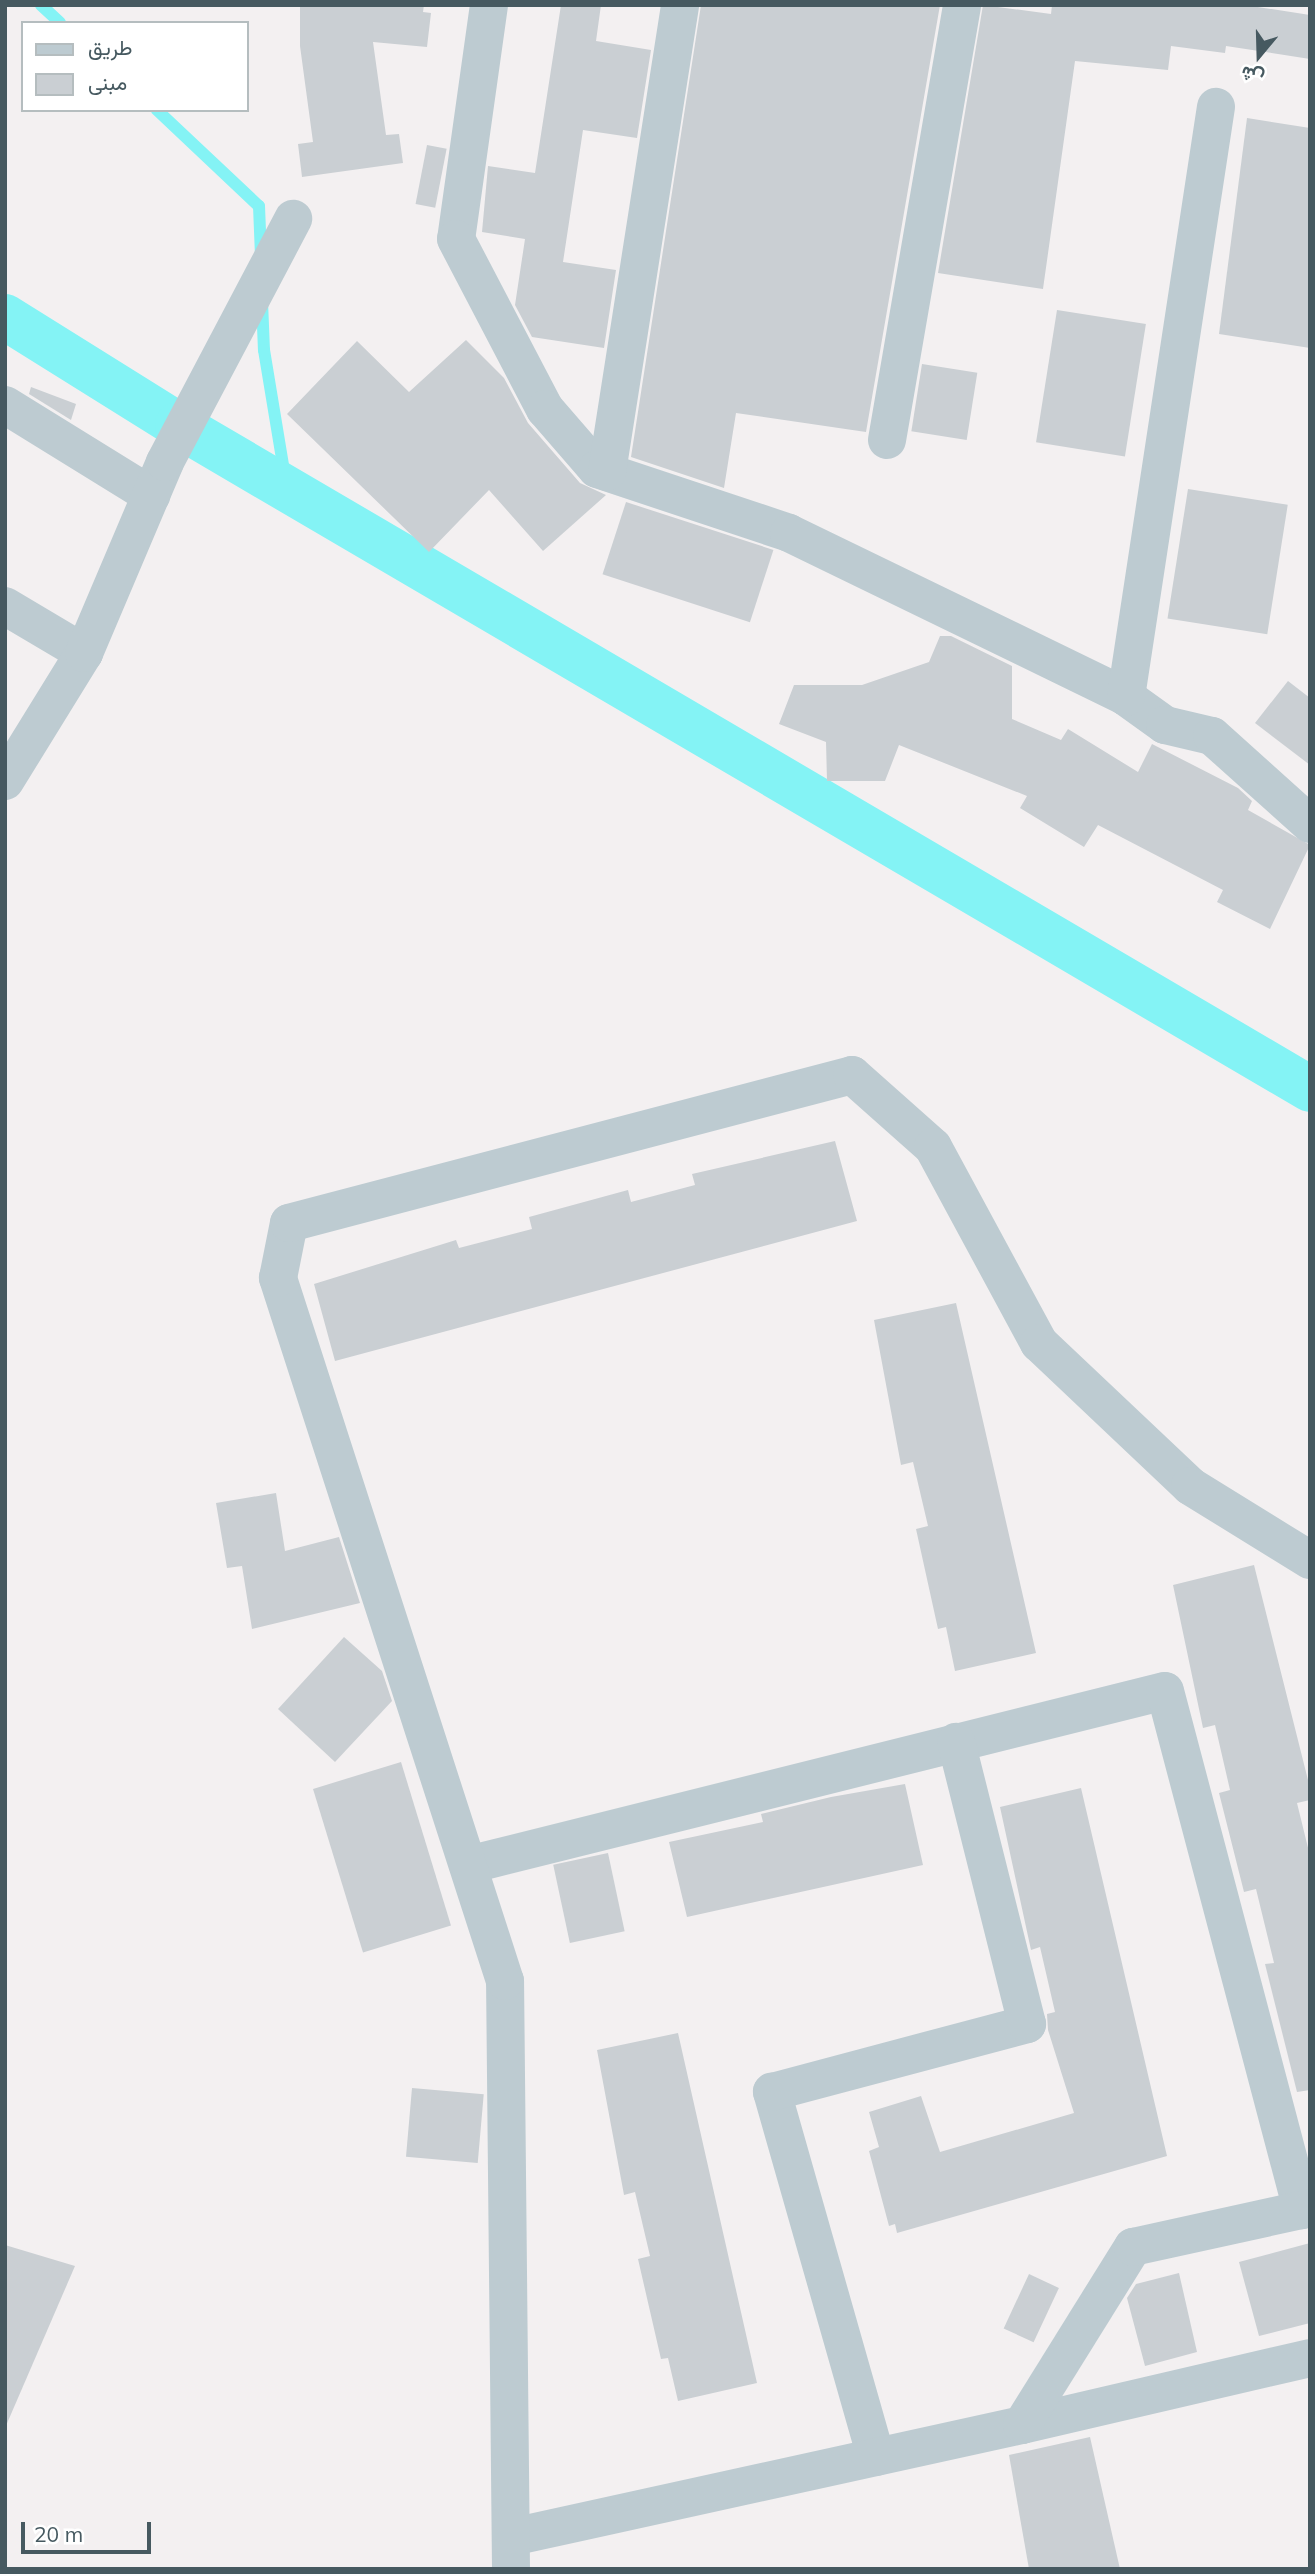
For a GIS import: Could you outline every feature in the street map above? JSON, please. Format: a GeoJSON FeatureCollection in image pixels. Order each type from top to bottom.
{"type":"FeatureCollection","features":[{"type":"Feature","properties":{"kind":"street"},"geometry":{"type":"LineString","coordinates":[[489,5],[456,239],[545,409],[597,469],[789,533],[1126,697],[1165,724],[1212,736],[1310,824]]}},
{"type":"Feature","properties":{"kind":"street"},"geometry":{"type":"LineString","coordinates":[[607,472],[680,5]]}},
{"type":"Feature","properties":{"kind":"street"},"geometry":{"type":"LineString","coordinates":[[887,440],[962,5]]}},
{"type":"Feature","properties":{"kind":"street"},"geometry":{"type":"LineString","coordinates":[[1126,697],[1216,107]]}},
{"type":"Feature","properties":{"kind":"street"},"geometry":{"type":"LineString","coordinates":[[5,781],[84,653],[158,478],[293,219]]}},
{"type":"Feature","properties":{"kind":"street"},"geometry":{"type":"LineString","coordinates":[[5,405],[158,478]]}},
{"type":"Feature","properties":{"kind":"street"},"geometry":{"type":"LineString","coordinates":[[5,606],[84,653]]}},
{"type":"Feature","properties":{"kind":"street"},"geometry":{"type":"LineString","coordinates":[[1310,1560],[1190,1486],[1040,1343],[933,1147],[852,1075],[289,1223],[278,1278],[505,1980],[511,2553],[876,2457],[1310,2358]]}},
{"type":"Feature","properties":{"kind":"street"},"geometry":{"type":"LineString","coordinates":[[468,1865],[1165,1691],[1306,2209],[1133,2247],[1022,2425]]}},
{"type":"Feature","properties":{"kind":"street"},"geometry":{"type":"LineString","coordinates":[[876,2457],[772,2092],[1027,2024],[956,1742]]}},
{"type":"Feature","properties":{"kind":"building"},"geometry":{"type":"Polygon","coordinates":[[[300,5],[424,5],[423,12],[431,13],[427,47],[373,42],[386,135],[399,134],[403,163],[302,177],[298,144],[313,142],[300,46],[300,5]]]}},
{"type":"Feature","properties":{"kind":"building"},"geometry":{"type":"Polygon","coordinates":[[[561,5],[601,5],[596,41],[651,50],[637,138],[583,130],[563,262],[616,270],[604,348],[532,337],[515,305],[525,239],[482,232],[488,166],[535,173],[561,5]]]}},
{"type":"Feature","properties":{"kind":"building"},"geometry":{"type":"Polygon","coordinates":[[[701,5],[940,5],[866,432],[736,413],[724,488],[631,457],[701,5]]]}},
{"type":"Feature","properties":{"kind":"building"},"geometry":{"type":"Polygon","coordinates":[[[983,5],[1051,14],[1052,5],[1245,5],[1310,15],[1310,59],[1226,46],[1225,53],[1171,46],[1168,70],[1075,61],[1043,289],[938,273],[983,5]]]}},
{"type":"Feature","properties":{"kind":"building"},"geometry":{"type":"Polygon","coordinates":[[[1247,118],[1310,128],[1310,348],[1219,334],[1247,118]]]}},
{"type":"Feature","properties":{"kind":"building"},"geometry":{"type":"Polygon","coordinates":[[[427,145],[447,149],[435,208],[416,204],[427,145]]]}},
{"type":"Feature","properties":{"kind":"building"},"geometry":{"type":"Polygon","coordinates":[[[1057,310],[1146,324],[1125,456],[1036,442],[1057,310]]]}},
{"type":"Feature","properties":{"kind":"building"},"geometry":{"type":"Polygon","coordinates":[[[466,340],[504,378],[528,423],[580,483],[606,495],[543,551],[489,490],[429,552],[287,414],[357,341],[409,392],[466,340]]]}},
{"type":"Feature","properties":{"kind":"building"},"geometry":{"type":"Polygon","coordinates":[[[922,364],[977,373],[967,440],[911,431],[922,364]]]}},
{"type":"Feature","properties":{"kind":"building"},"geometry":{"type":"Polygon","coordinates":[[[31,387],[76,404],[71,420],[29,394],[31,387]]]}},
{"type":"Feature","properties":{"kind":"building"},"geometry":{"type":"Polygon","coordinates":[[[1188,489],[1288,505],[1267,634],[1168,618],[1188,489]]]}},
{"type":"Feature","properties":{"kind":"building"},"geometry":{"type":"Polygon","coordinates":[[[626,502],[773,550],[750,622],[603,574],[626,502]]]}},
{"type":"Feature","properties":{"kind":"building"},"geometry":{"type":"Polygon","coordinates":[[[940,636],[951,636],[1012,666],[1012,719],[1061,740],[1068,729],[1138,772],[1152,744],[1238,788],[1252,801],[1248,810],[1310,845],[1270,929],[1217,902],[1223,890],[1098,825],[1084,847],[1020,808],[1027,796],[899,745],[885,781],[827,781],[826,742],[779,724],[794,685],[862,685],[929,662],[940,636]]]}},
{"type":"Feature","properties":{"kind":"building"},"geometry":{"type":"Polygon","coordinates":[[[1288,681],[1310,698],[1310,765],[1255,723],[1288,681]]]}},
{"type":"Feature","properties":{"kind":"building"},"geometry":{"type":"Polygon","coordinates":[[[835,1141],[857,1221],[335,1361],[314,1284],[456,1240],[459,1248],[532,1229],[529,1217],[628,1190],[631,1202],[695,1185],[692,1174],[835,1141]]]}},
{"type":"Feature","properties":{"kind":"building"},"geometry":{"type":"Polygon","coordinates":[[[956,1303],[1036,1653],[955,1671],[946,1627],[938,1629],[916,1529],[928,1526],[913,1462],[901,1465],[874,1320],[956,1303]]]}},
{"type":"Feature","properties":{"kind":"building"},"geometry":{"type":"Polygon","coordinates":[[[276,1493],[285,1551],[339,1537],[360,1603],[252,1629],[242,1566],[227,1568],[216,1503],[276,1493]]]}},
{"type":"Feature","properties":{"kind":"building"},"geometry":{"type":"Polygon","coordinates":[[[1254,1565],[1310,1788],[1310,1800],[1297,1803],[1310,1856],[1310,2090],[1297,2092],[1265,1964],[1274,1963],[1256,1889],[1244,1892],[1219,1793],[1230,1790],[1215,1725],[1203,1728],[1173,1585],[1254,1565]]]}},
{"type":"Feature","properties":{"kind":"building"},"geometry":{"type":"Polygon","coordinates":[[[344,1637],[382,1671],[392,1701],[335,1762],[278,1709],[344,1637]]]}},
{"type":"Feature","properties":{"kind":"building"},"geometry":{"type":"Polygon","coordinates":[[[401,1762],[451,1926],[363,1952],[313,1789],[401,1762]]]}},
{"type":"Feature","properties":{"kind":"building"},"geometry":{"type":"Polygon","coordinates":[[[905,1784],[923,1865],[687,1917],[669,1842],[763,1822],[761,1814],[831,1797],[905,1784]]]}},
{"type":"Feature","properties":{"kind":"building"},"geometry":{"type":"Polygon","coordinates":[[[1081,1788],[1167,2156],[897,2233],[895,2224],[889,2226],[869,2151],[879,2147],[869,2112],[921,2096],[940,2152],[1074,2113],[1048,2030],[1047,2014],[1055,2012],[1040,1947],[1031,1950],[1000,1807],[1081,1788]]]}},
{"type":"Feature","properties":{"kind":"building"},"geometry":{"type":"Polygon","coordinates":[[[608,1853],[625,1931],[570,1943],[553,1865],[608,1853]]]}},
{"type":"Feature","properties":{"kind":"building"},"geometry":{"type":"Polygon","coordinates":[[[678,2033],[757,2383],[678,2401],[668,2358],[661,2359],[638,2259],[650,2256],[635,2192],[624,2195],[597,2050],[678,2033]]]}},
{"type":"Feature","properties":{"kind":"building"},"geometry":{"type":"Polygon","coordinates":[[[412,2088],[484,2094],[478,2163],[406,2157],[412,2088]]]}},
{"type":"Feature","properties":{"kind":"building"},"geometry":{"type":"Polygon","coordinates":[[[1310,2243],[1310,2323],[1259,2336],[1239,2262],[1310,2243]]]}},
{"type":"Feature","properties":{"kind":"building"},"geometry":{"type":"Polygon","coordinates":[[[5,2245],[75,2266],[5,2428],[5,2245]]]}},
{"type":"Feature","properties":{"kind":"building"},"geometry":{"type":"Polygon","coordinates":[[[1179,2273],[1197,2352],[1145,2366],[1127,2298],[1136,2284],[1179,2273]]]}},
{"type":"Feature","properties":{"kind":"building"},"geometry":{"type":"Polygon","coordinates":[[[1029,2274],[1059,2288],[1034,2342],[1004,2328],[1029,2274]]]}},
{"type":"Feature","properties":{"kind":"building"},"geometry":{"type":"Polygon","coordinates":[[[1090,2437],[1120,2569],[1029,2569],[1009,2455],[1090,2437]]]}},
{"type":"Feature","properties":{"kind":"waterway"},"geometry":{"type":"LineString","coordinates":[[41,5],[58,21]]}},
{"type":"Feature","properties":{"kind":"waterway"},"geometry":{"type":"LineString","coordinates":[[159,112],[259,206],[261,255]]}},
{"type":"Feature","properties":{"kind":"waterway"},"geometry":{"type":"LineString","coordinates":[[262,301],[264,350],[287,489]]}},
{"type":"Feature","properties":{"kind":"waterway"},"geometry":{"type":"LineString","coordinates":[[5,317],[178,425],[1310,1089]]}}]}
